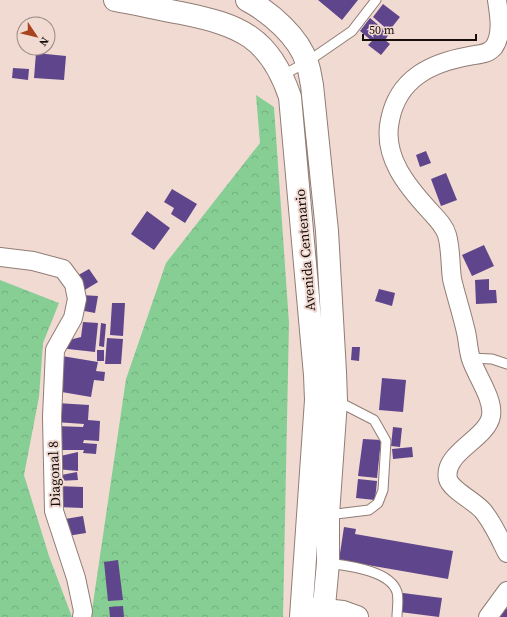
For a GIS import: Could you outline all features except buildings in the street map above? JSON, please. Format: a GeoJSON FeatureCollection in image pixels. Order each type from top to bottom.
{"type":"FeatureCollection","features":[{"type":"Feature","properties":{"kind":"main road","name":"Avenida Centenario"},"geometry":{"type":"LineString","coordinates":[[115,0],[217,20],[243,32],[258,43],[270,55],[283,75],[290,97],[314,342],[320,488],[328,515],[328,563],[324,613]]}},
{"type":"Feature","properties":{"kind":"main road","name":"Avenida Centenario"},"geometry":{"type":"LineString","coordinates":[[247,0],[272,16],[299,46],[307,62],[312,84],[327,231],[336,401],[320,488],[301,612]]}},
{"type":"Feature","properties":{"kind":"main road"},"geometry":{"type":"LineString","coordinates":[[301,612],[343,612],[357,617]]}},
{"type":"Feature","properties":{"kind":"street"},"geometry":{"type":"LineString","coordinates":[[497,0],[500,18],[495,45],[486,53],[445,62],[424,70],[405,86],[394,103],[389,122],[390,148],[397,168],[409,188],[445,228],[450,245],[452,278],[466,333],[470,358],[489,402],[491,417],[482,433],[464,447],[449,466],[448,479],[452,485],[483,511],[507,553]]}},
{"type":"Feature","properties":{"kind":"street","name":"Diagonal 8"},"geometry":{"type":"LineString","coordinates":[[0,257],[33,261],[63,269],[74,284],[77,299],[73,318],[55,350],[52,417],[54,511],[76,578],[82,617]]}},
{"type":"Feature","properties":{"kind":"street"},"geometry":{"type":"LineString","coordinates":[[488,617],[507,591]]}},
{"type":"Feature","properties":{"kind":"lane"},"geometry":{"type":"LineString","coordinates":[[283,75],[307,62],[352,31],[376,0]]}},
{"type":"Feature","properties":{"kind":"lane"},"geometry":{"type":"LineString","coordinates":[[470,358],[492,359],[507,364]]}},
{"type":"Feature","properties":{"kind":"lane"},"geometry":{"type":"LineString","coordinates":[[328,515],[369,510],[378,503],[384,483],[386,442],[374,420],[336,401]]}},
{"type":"Feature","properties":{"kind":"lane"},"geometry":{"type":"LineString","coordinates":[[328,563],[365,569],[389,581],[396,592],[397,617]]}},
{"type":"Feature","properties":{"kind":"green space"},"geometry":{"type":"Polygon","coordinates":[[[256,95],[274,107],[289,323],[283,617],[91,617],[126,379],[166,263],[260,143],[256,95]]]}},
{"type":"Feature","properties":{"kind":"green space"},"geometry":{"type":"Polygon","coordinates":[[[0,280],[59,303],[43,343],[39,397],[24,475],[49,556],[72,617],[0,617],[0,280]]]}}]}
